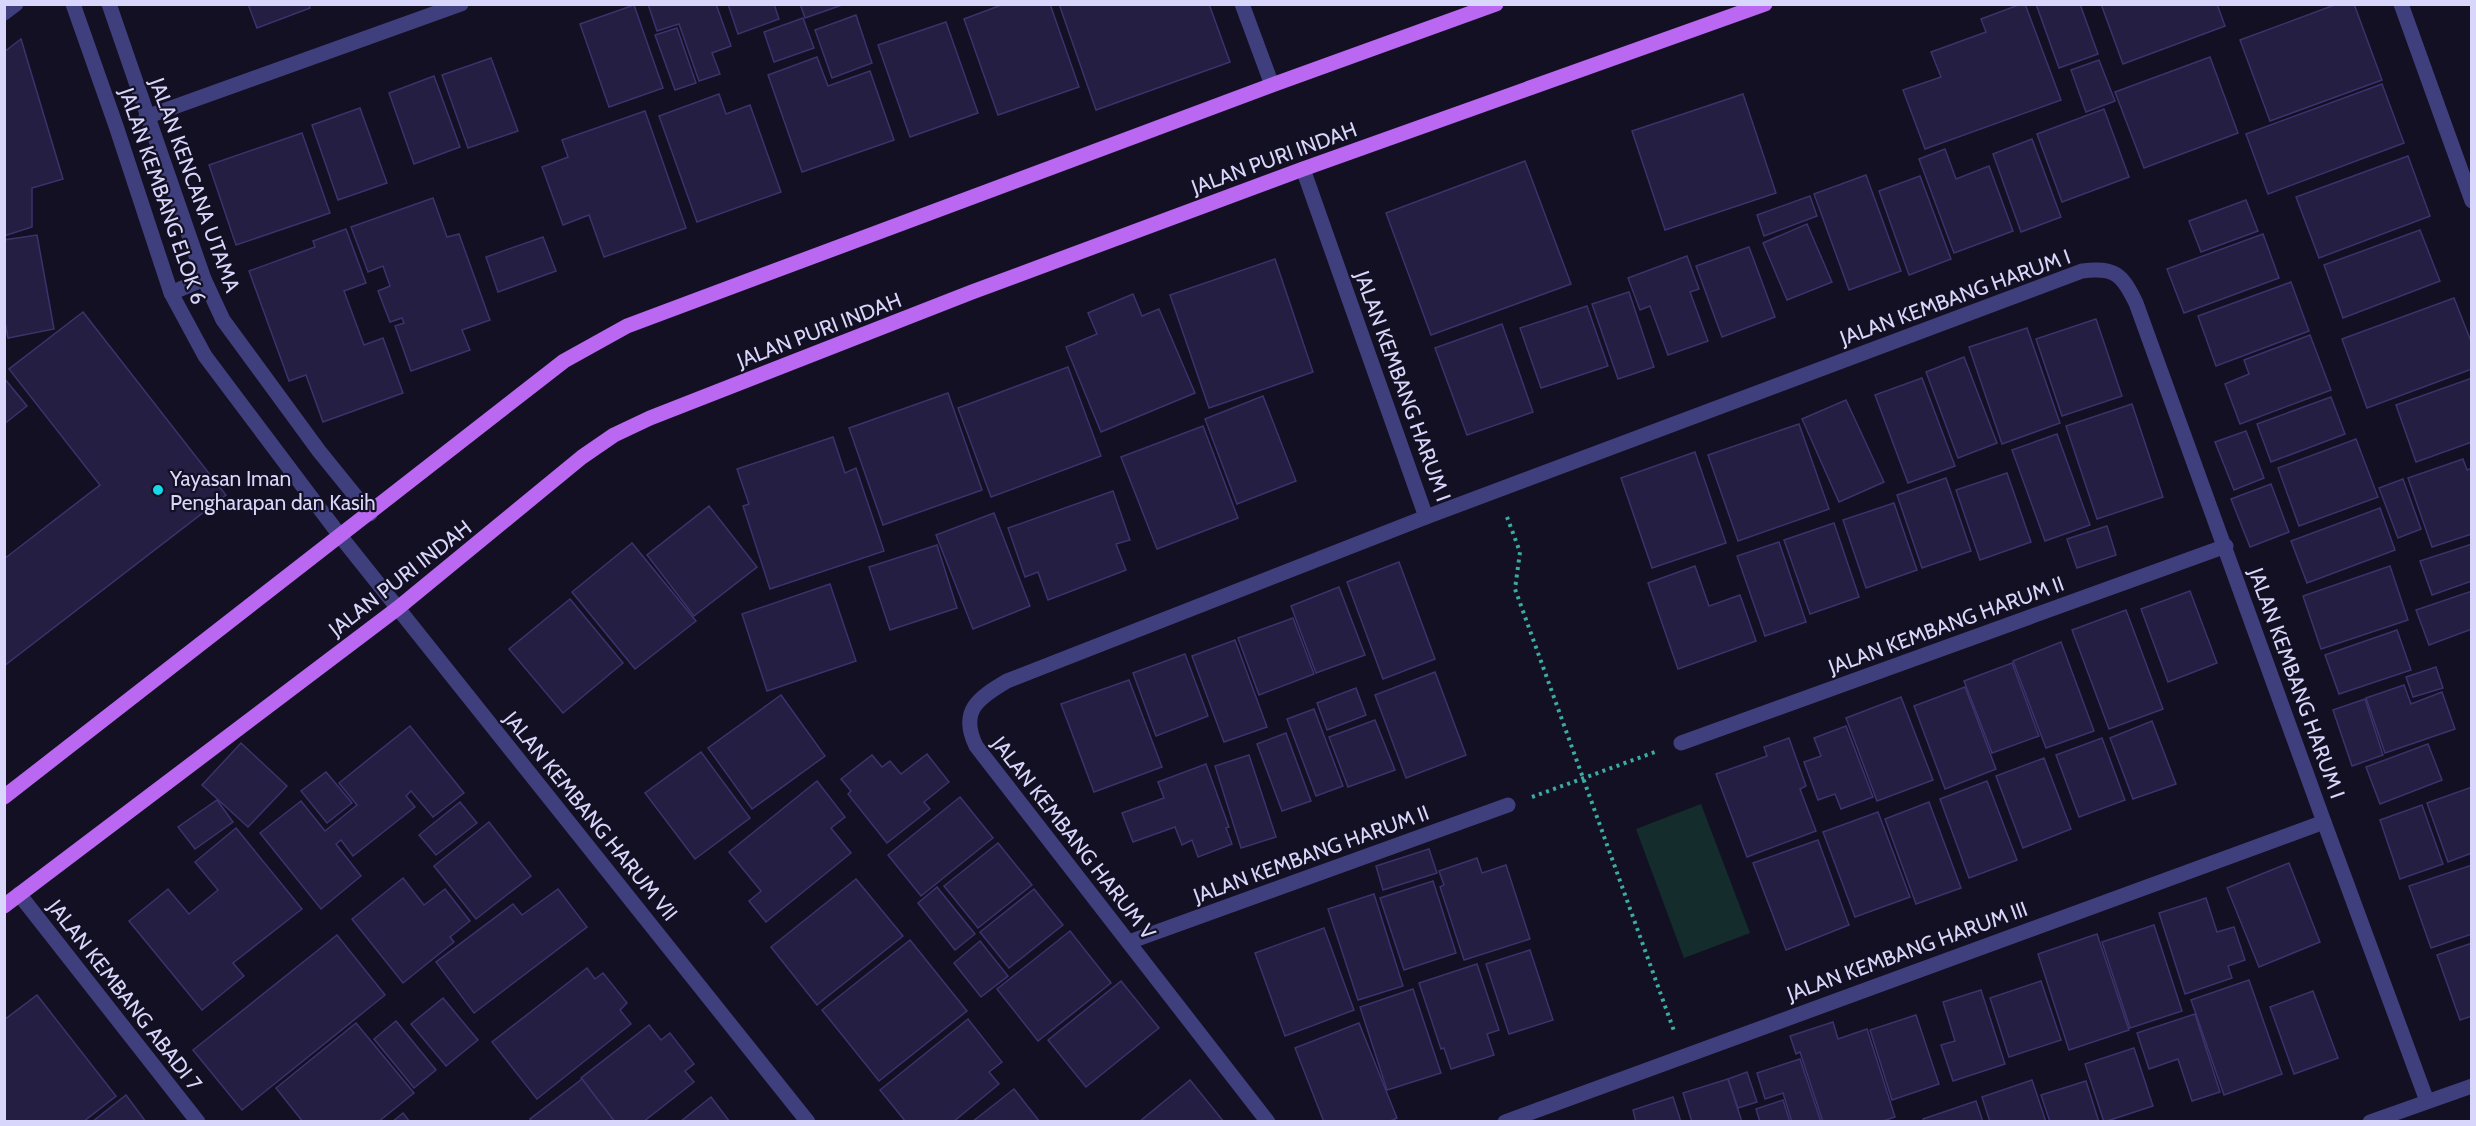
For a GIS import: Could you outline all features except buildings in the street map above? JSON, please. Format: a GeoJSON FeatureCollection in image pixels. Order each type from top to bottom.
{"type":"FeatureCollection","features":[{"type":"Feature","properties":{"kind":"main road"},"geometry":{"type":"LineString","coordinates":[[4,797],[564,361],[627,326],[1272,85],[1496,4]]}},
{"type":"Feature","properties":{"kind":"main road","name":"JALAN PURI INDAH"},"geometry":{"type":"LineString","coordinates":[[4,906],[398,608],[582,457],[614,435],[650,418],[972,292],[1304,169],[1765,4]]}},
{"type":"Feature","properties":{"kind":"street"},"geometry":{"type":"LineString","coordinates":[[4,13],[16,4]]}},
{"type":"Feature","properties":{"kind":"street","name":"JALAN KEMBANG ELOK 6"},"geometry":{"type":"LineString","coordinates":[[73,4],[171,293],[205,356],[340,537]]}},
{"type":"Feature","properties":{"kind":"street","name":"JALAN KENCANA UTAMA"},"geometry":{"type":"LineString","coordinates":[[109,4],[146,117],[204,279],[223,320],[319,451],[370,514]]}},
{"type":"Feature","properties":{"kind":"street"},"geometry":{"type":"LineString","coordinates":[[146,117],[461,4]]}},
{"type":"Feature","properties":{"kind":"street"},"geometry":{"type":"LineString","coordinates":[[1242,4],[1272,85]]}},
{"type":"Feature","properties":{"kind":"street"},"geometry":{"type":"LineString","coordinates":[[2401,4],[2472,201]]}},
{"type":"Feature","properties":{"kind":"street","name":"JALAN KEMBANG HARUM I"},"geometry":{"type":"LineString","coordinates":[[1304,169],[1426,517],[2082,271],[2101,269],[2118,274],[2128,285],[2136,303],[2427,1101]]}},
{"type":"Feature","properties":{"kind":"street"},"geometry":{"type":"LineString","coordinates":[[171,293],[204,279]]}},
{"type":"Feature","properties":{"kind":"street","name":"JALAN KEMBANG HARUM V"},"geometry":{"type":"LineString","coordinates":[[1268,1122],[976,746],[969,724],[971,712],[977,701],[1007,681],[1426,517]]}},
{"type":"Feature","properties":{"kind":"street","name":"JALAN KEMBANG HARUM VII"},"geometry":{"type":"LineString","coordinates":[[340,537],[808,1122]]}},
{"type":"Feature","properties":{"kind":"street","name":"JALAN KEMBANG HARUM II"},"geometry":{"type":"LineString","coordinates":[[1681,743],[2226,546]]}},
{"type":"Feature","properties":{"kind":"street","name":"JALAN KEMBANG HARUM II"},"geometry":{"type":"LineString","coordinates":[[1129,942],[1508,805]]}},
{"type":"Feature","properties":{"kind":"street","name":"JALAN KEMBANG HARUM III"},"geometry":{"type":"LineString","coordinates":[[1505,1122],[2324,822]]}},
{"type":"Feature","properties":{"kind":"street","name":"JALAN KEMBANG ABADI 7"},"geometry":{"type":"LineString","coordinates":[[19,894],[198,1122]]}},
{"type":"Feature","properties":{"kind":"street"},"geometry":{"type":"LineString","coordinates":[[2370,1122],[2472,1086]]}},
{"type":"Feature","properties":{"kind":"path"},"geometry":{"type":"LineString","coordinates":[[1497,491],[1520,552],[1515,589],[1683,1055]]}},
{"type":"Feature","properties":{"kind":"path"},"geometry":{"type":"LineString","coordinates":[[1508,805],[1681,743]]}},
{"type":"Feature","properties":{"kind":"green space"},"geometry":{"type":"Polygon","coordinates":[[[1701,804],[1750,933],[1684,958],[1636,829],[1701,804]]]}},
{"type":"Feature","properties":{"kind":"place","name":"Yayasan Iman Pengharapan dan Kasih"},"geometry":{"type":"Point","coordinates":[158,490]}}]}
